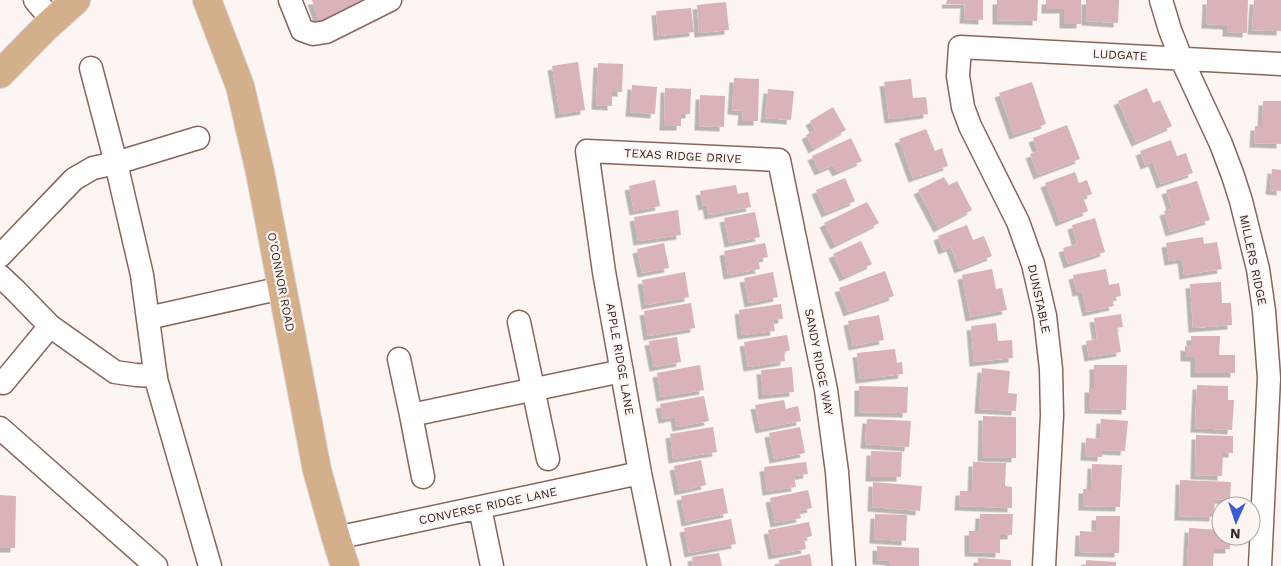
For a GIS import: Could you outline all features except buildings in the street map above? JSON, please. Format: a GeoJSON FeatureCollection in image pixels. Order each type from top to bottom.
{"type":"FeatureCollection","features":[{"type":"Feature","properties":{"kind":"main road"},"geometry":{"type":"LineString","coordinates":[[0,74],[76,0]]}},
{"type":"Feature","properties":{"kind":"main road","name":"O'CONNOR ROAD"},"geometry":{"type":"LineString","coordinates":[[213,1],[240,86],[260,172],[317,470],[346,566]]}},
{"type":"Feature","properties":{"kind":"street"},"geometry":{"type":"LineString","coordinates":[[35,0],[53,21]]}},
{"type":"Feature","properties":{"kind":"street"},"geometry":{"type":"LineString","coordinates":[[290,0],[302,30],[313,34],[326,32],[390,0]]}},
{"type":"Feature","properties":{"kind":"street","name":"MILLERS RIDGE"},"geometry":{"type":"LineString","coordinates":[[1161,0],[1181,58],[1221,144],[1233,176],[1258,269],[1264,311],[1269,378],[1260,566]]}},
{"type":"Feature","properties":{"kind":"street","name":"LUDGATE"},"geometry":{"type":"LineString","coordinates":[[960,47],[1281,64]]}},
{"type":"Feature","properties":{"kind":"street","name":"DUNSTABLE"},"geometry":{"type":"LineString","coordinates":[[960,47],[958,76],[963,107],[970,126],[1018,222],[1033,264],[1045,316],[1051,369],[1052,416],[1044,566]]}},
{"type":"Feature","properties":{"kind":"street"},"geometry":{"type":"LineString","coordinates":[[90,68],[116,163],[142,275],[156,376],[210,566]]}},
{"type":"Feature","properties":{"kind":"street"},"geometry":{"type":"LineString","coordinates":[[0,256],[74,179],[93,168],[116,163],[198,138]]}},
{"type":"Feature","properties":{"kind":"street","name":"TEXAS RIDGE DRIVE"},"geometry":{"type":"LineString","coordinates":[[587,151],[779,160]]}},
{"type":"Feature","properties":{"kind":"street","name":"APPLE RIDGE LANE"},"geometry":{"type":"LineString","coordinates":[[587,151],[604,272],[640,474],[659,566]]}},
{"type":"Feature","properties":{"kind":"street","name":"SANDY RIDGE WAY"},"geometry":{"type":"LineString","coordinates":[[779,160],[826,390],[837,472],[844,566]]}},
{"type":"Feature","properties":{"kind":"street"},"geometry":{"type":"LineString","coordinates":[[0,276],[50,326],[115,372],[136,376],[156,376]]}},
{"type":"Feature","properties":{"kind":"street"},"geometry":{"type":"LineString","coordinates":[[148,318],[282,288]]}},
{"type":"Feature","properties":{"kind":"street"},"geometry":{"type":"LineString","coordinates":[[519,322],[548,459]]}},
{"type":"Feature","properties":{"kind":"street"},"geometry":{"type":"LineString","coordinates":[[3,383],[50,326]]}},
{"type":"Feature","properties":{"kind":"street"},"geometry":{"type":"LineString","coordinates":[[400,358],[423,477]]}},
{"type":"Feature","properties":{"kind":"street"},"geometry":{"type":"LineString","coordinates":[[411,415],[622,371]]}},
{"type":"Feature","properties":{"kind":"street"},"geometry":{"type":"LineString","coordinates":[[0,428],[156,566]]}},
{"type":"Feature","properties":{"kind":"street","name":"CONVERSE RIDGE LANE"},"geometry":{"type":"LineString","coordinates":[[336,538],[640,474]]}},
{"type":"Feature","properties":{"kind":"street"},"geometry":{"type":"LineString","coordinates":[[480,508],[492,566]]}}]}
